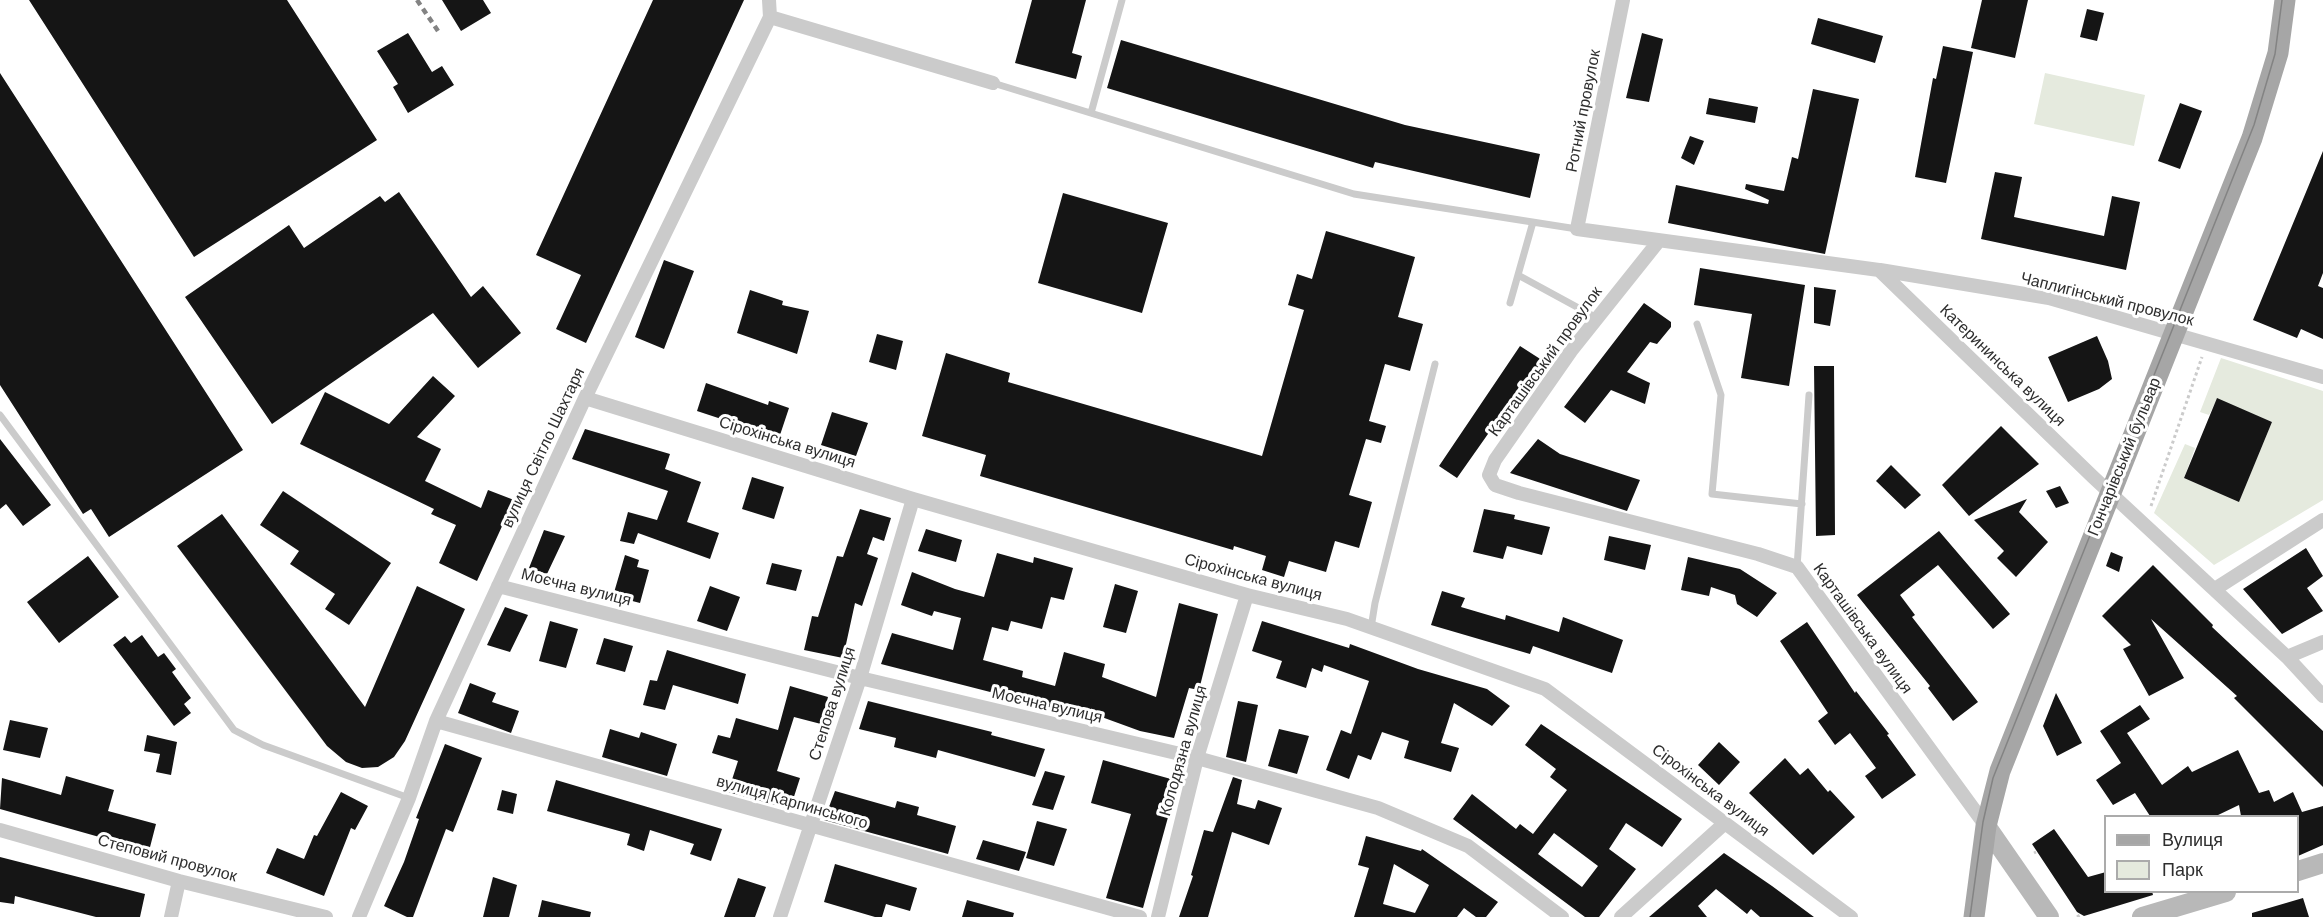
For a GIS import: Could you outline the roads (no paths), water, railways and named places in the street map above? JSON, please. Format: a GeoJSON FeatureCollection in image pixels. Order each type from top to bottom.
{"type":"FeatureCollection","features":[{"type":"Feature","properties":{"kind":"main road","name":"Гончарівський бульвар"},"geometry":{"type":"LineString","coordinates":[[1974,917],[1990,802],[2003,762],[2269,89],[2278,53],[2285,0]]}},
{"type":"Feature","properties":{"kind":"main road"},"geometry":{"type":"LineString","coordinates":[[1986,826],[2049,917]]}},
{"type":"Feature","properties":{"kind":"main road"},"geometry":{"type":"LineString","coordinates":[[2299,870],[2323,863]]}},
{"type":"Feature","properties":{"kind":"main road"},"geometry":{"type":"LineString","coordinates":[[2142,917],[2220,893]]}},
{"type":"Feature","properties":{"kind":"street","name":"вулиця Світло Шахтаря"},"geometry":{"type":"LineString","coordinates":[[359,917],[409,798],[436,721],[585,398],[770,17],[769,0]]}},
{"type":"Feature","properties":{"kind":"street","name":"Ротний провулок"},"geometry":{"type":"LineString","coordinates":[[1577,229],[1623,0]]}},
{"type":"Feature","properties":{"kind":"street"},"geometry":{"type":"LineString","coordinates":[[770,17],[993,83]]}},
{"type":"Feature","properties":{"kind":"street"},"geometry":{"type":"LineString","coordinates":[[1577,229],[1658,242],[1879,270]]}},
{"type":"Feature","properties":{"kind":"street","name":"Карташівський провулок"},"geometry":{"type":"LineString","coordinates":[[1519,493],[1495,485],[1489,475],[1495,460],[1597,318],[1658,242]]}},
{"type":"Feature","properties":{"kind":"street","name":"Чаплигінський провулок"},"geometry":{"type":"LineString","coordinates":[[1879,270],[2049,298],[2174,332],[2323,377]]}},
{"type":"Feature","properties":{"kind":"street","name":"Катерининська вулиця"},"geometry":{"type":"LineString","coordinates":[[1879,270],[2287,657],[2323,696]]}},
{"type":"Feature","properties":{"kind":"street","name":"Сірохінська вулиця"},"geometry":{"type":"LineString","coordinates":[[585,398],[913,499],[1247,595],[1371,628],[1545,689],[1851,917]]}},
{"type":"Feature","properties":{"kind":"street","name":"Карташівська вулиця"},"geometry":{"type":"LineString","coordinates":[[1519,493],[1758,554],[1797,567],[1986,826]]}},
{"type":"Feature","properties":{"kind":"street","name":"Степова вулиця"},"geometry":{"type":"LineString","coordinates":[[780,917],[860,678],[913,499]]}},
{"type":"Feature","properties":{"kind":"street"},"geometry":{"type":"LineString","coordinates":[[2215,589],[2323,520]]}},
{"type":"Feature","properties":{"kind":"street","name":"Моєчна вулиця"},"geometry":{"type":"LineString","coordinates":[[498,586],[860,678],[1197,758],[1378,808],[1468,846],[1562,917]]}},
{"type":"Feature","properties":{"kind":"street","name":"Колодязна вулиця"},"geometry":{"type":"LineString","coordinates":[[1158,917],[1197,758],[1247,595]]}},
{"type":"Feature","properties":{"kind":"street"},"geometry":{"type":"LineString","coordinates":[[2287,657],[2323,642]]}},
{"type":"Feature","properties":{"kind":"street","name":"вулиця Карпинського"},"geometry":{"type":"LineString","coordinates":[[436,721],[1140,917]]}},
{"type":"Feature","properties":{"kind":"street"},"geometry":{"type":"LineString","coordinates":[[1621,917],[1725,823]]}},
{"type":"Feature","properties":{"kind":"street","name":"Степовий провулок"},"geometry":{"type":"LineString","coordinates":[[0,830],[179,880],[326,917]]}},
{"type":"Feature","properties":{"kind":"street"},"geometry":{"type":"LineString","coordinates":[[171,917],[179,880]]}},
{"type":"Feature","properties":{"kind":"lane"},"geometry":{"type":"LineString","coordinates":[[1091,113],[1122,0]]}},
{"type":"Feature","properties":{"kind":"lane"},"geometry":{"type":"LineString","coordinates":[[993,83],[1354,194],[1577,229]]}},
{"type":"Feature","properties":{"kind":"lane"},"geometry":{"type":"LineString","coordinates":[[1510,303],[1533,222]]}},
{"type":"Feature","properties":{"kind":"lane"},"geometry":{"type":"LineString","coordinates":[[1518,275],[1597,318]]}},
{"type":"Feature","properties":{"kind":"lane"},"geometry":{"type":"LineString","coordinates":[[1697,324],[1721,395],[1712,494],[1802,504]]}},
{"type":"Feature","properties":{"kind":"lane"},"geometry":{"type":"LineString","coordinates":[[1371,628],[1374,603],[1435,364]]}},
{"type":"Feature","properties":{"kind":"lane"},"geometry":{"type":"LineString","coordinates":[[1797,567],[1809,394]]}},
{"type":"Feature","properties":{"kind":"lane"},"geometry":{"type":"LineString","coordinates":[[0,415],[234,730],[263,745],[409,798]]}},
{"type":"Feature","properties":{"kind":"tram line"},"geometry":{"type":"LineString","coordinates":[[1970,917],[1983,822],[1993,778],[2254,125],[2275,54],[2282,0]]}},
{"type":"Feature","properties":{"kind":"railway"},"geometry":{"type":"LineString","coordinates":[[417,0],[438,31]]}}]}
